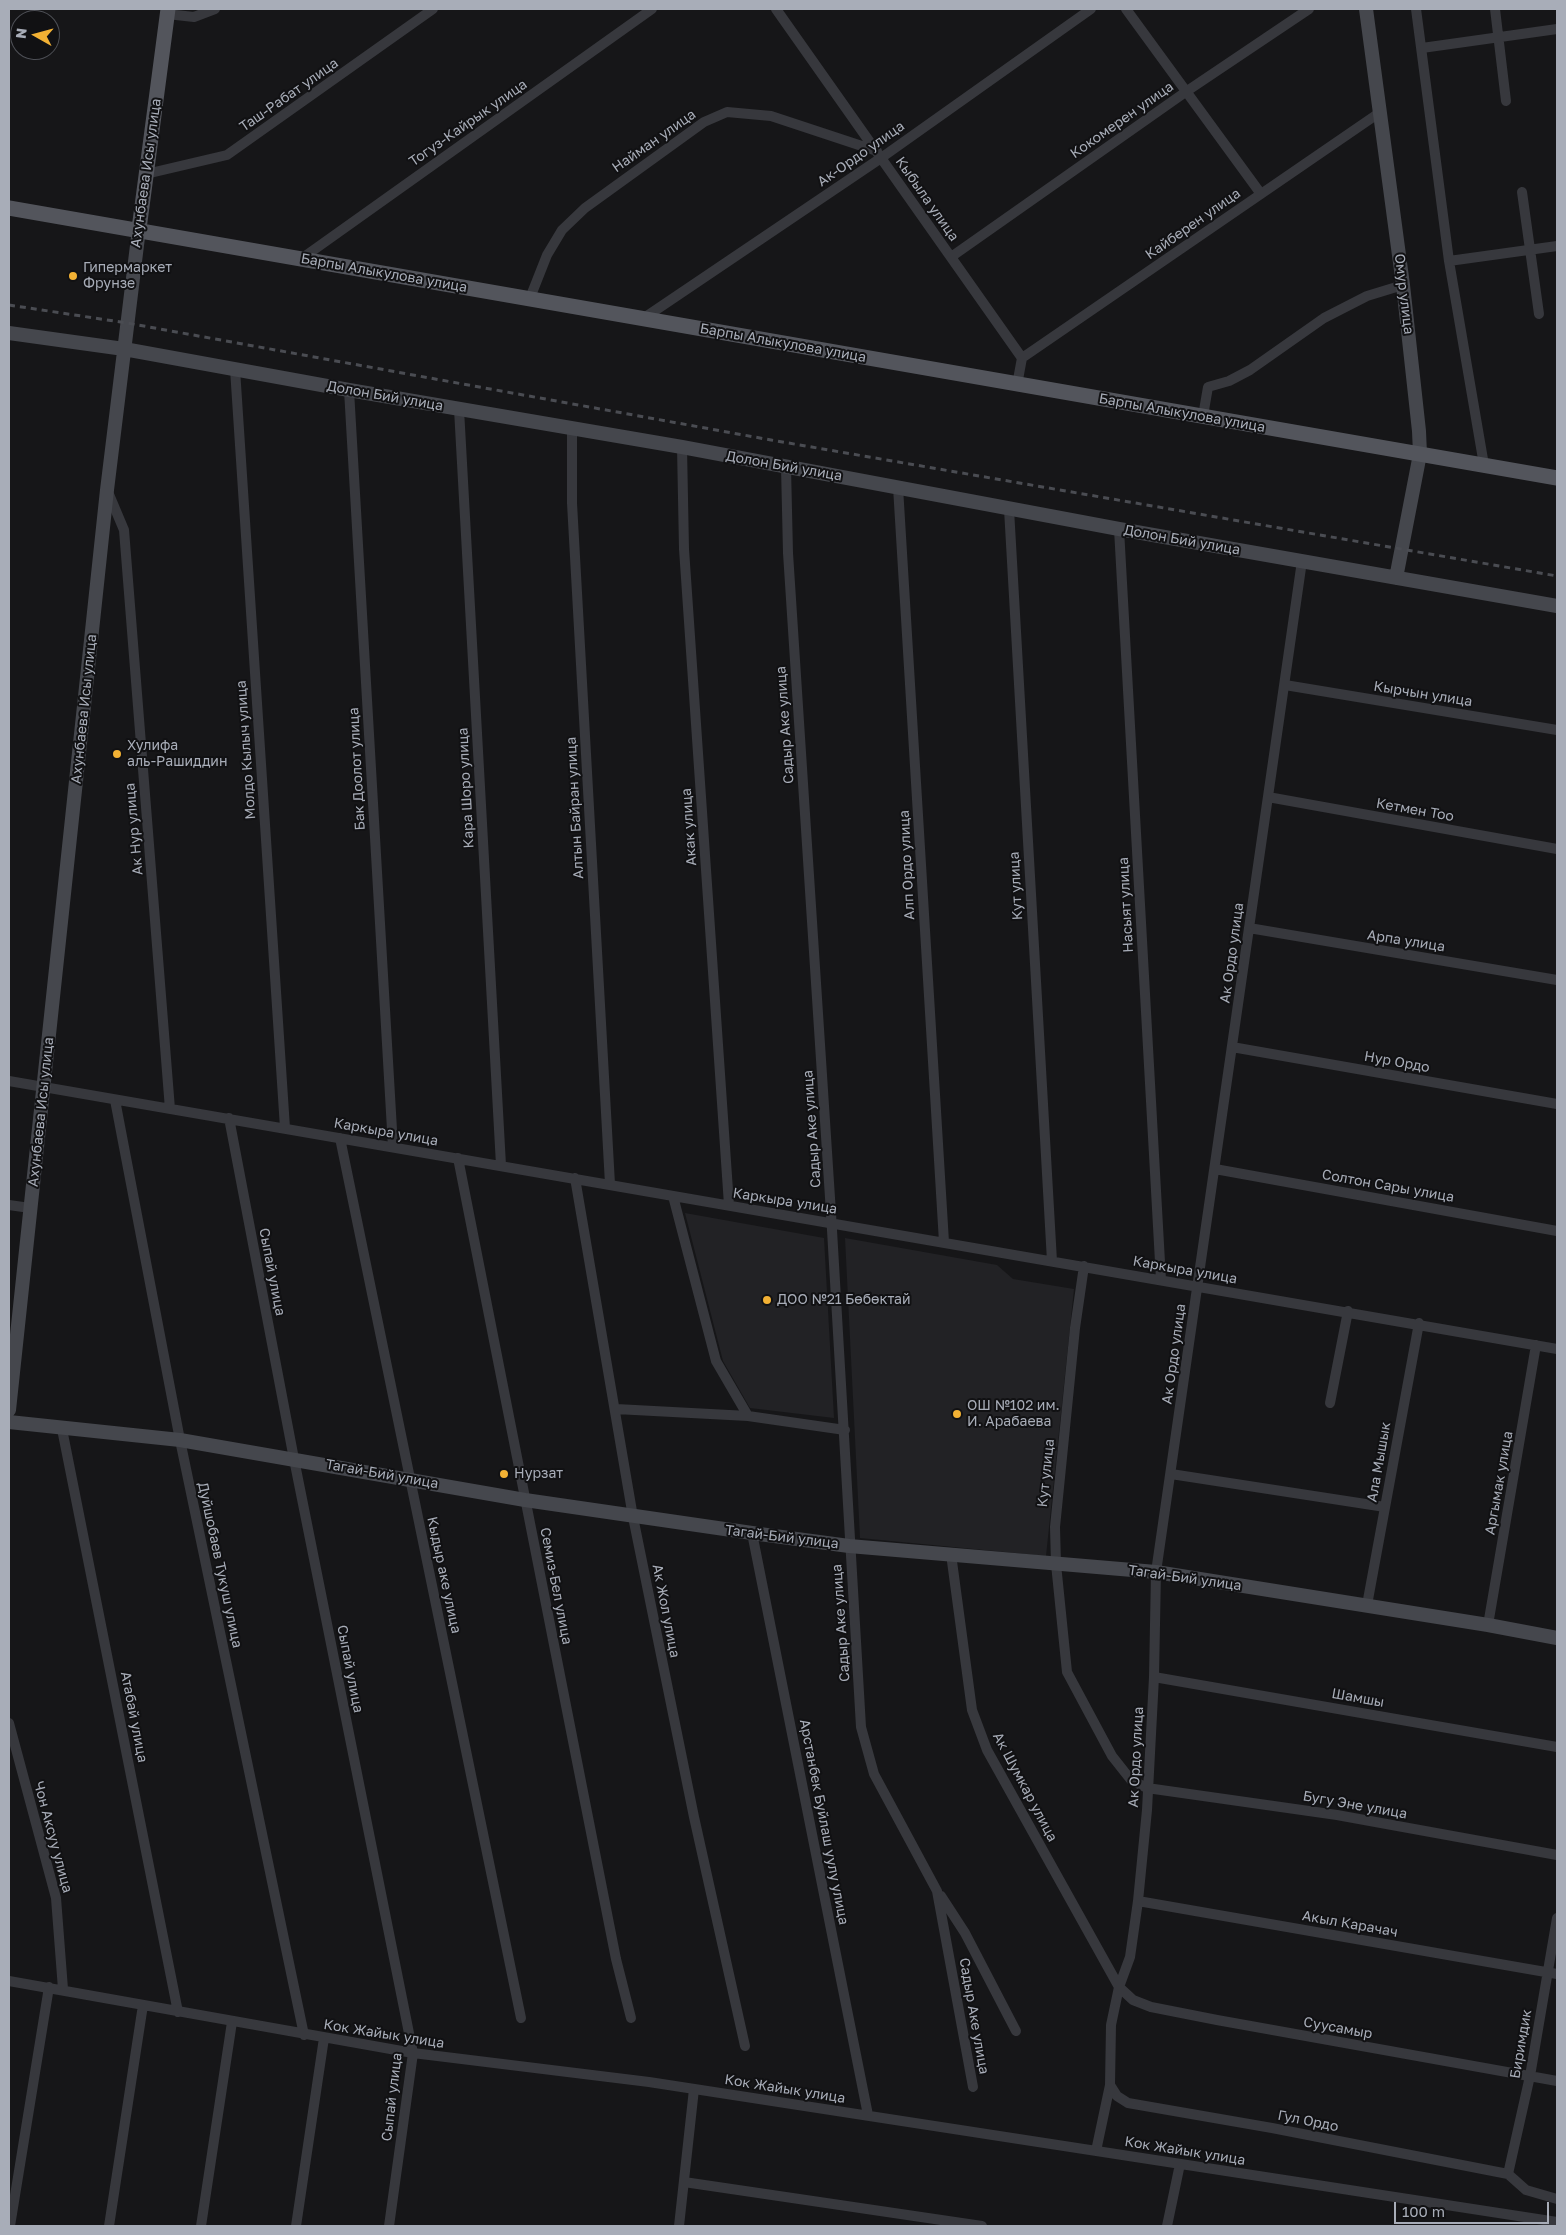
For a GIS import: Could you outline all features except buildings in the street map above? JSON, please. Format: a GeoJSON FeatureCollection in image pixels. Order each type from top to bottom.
{"type":"FeatureCollection","features":[{"type":"Feature","properties":{"kind":"main road","name":"Ахунбаева Исы улица"},"geometry":{"type":"LineString","coordinates":[[139,229],[168,11]]}},
{"type":"Feature","properties":{"kind":"main road","name":"Барпы Алыкулова улица"},"geometry":{"type":"LineString","coordinates":[[9,208],[139,229],[1017,385],[1557,478]]}},
{"type":"Feature","properties":{"kind":"street"},"geometry":{"type":"LineString","coordinates":[[168,11],[194,17],[215,9]]}},
{"type":"Feature","properties":{"kind":"street","name":"Таш-Рабат улица"},"geometry":{"type":"LineString","coordinates":[[146,174],[227,155],[434,9]]}},
{"type":"Feature","properties":{"kind":"street","name":"Тогуз-Кайрык улица"},"geometry":{"type":"LineString","coordinates":[[301,259],[652,9]]}},
{"type":"Feature","properties":{"kind":"street","name":"Кыбыла улица"},"geometry":{"type":"LineString","coordinates":[[776,9],[1022,358]]}},
{"type":"Feature","properties":{"kind":"street","name":"Ак-Ордо улица"},"geometry":{"type":"LineString","coordinates":[[644,318],[1091,9]]}},
{"type":"Feature","properties":{"kind":"street"},"geometry":{"type":"LineString","coordinates":[[1126,9],[1261,194]]}},
{"type":"Feature","properties":{"kind":"street","name":"Кокомерен улица"},"geometry":{"type":"LineString","coordinates":[[952,257],[1187,91],[1309,9]]}},
{"type":"Feature","properties":{"kind":"street","name":"Омур улица"},"geometry":{"type":"LineString","coordinates":[[1366,9],[1403,285],[1420,431],[1420,454],[1396,578]]}},
{"type":"Feature","properties":{"kind":"street"},"geometry":{"type":"LineString","coordinates":[[1416,9],[1449,261],[1484,465]]}},
{"type":"Feature","properties":{"kind":"street"},"geometry":{"type":"LineString","coordinates":[[1495,9],[1506,101]]}},
{"type":"Feature","properties":{"kind":"street"},"geometry":{"type":"LineString","coordinates":[[1422,48],[1557,29]]}},
{"type":"Feature","properties":{"kind":"street","name":"Найман улица"},"geometry":{"type":"LineString","coordinates":[[530,298],[547,254],[562,230],[585,208],[704,122],[727,112],[771,116],[879,154]]}},
{"type":"Feature","properties":{"kind":"street","name":"Кайберен улица"},"geometry":{"type":"LineString","coordinates":[[1022,358],[1379,113]]}},
{"type":"Feature","properties":{"kind":"street"},"geometry":{"type":"LineString","coordinates":[[1522,192],[1540,314]]}},
{"type":"Feature","properties":{"kind":"street","name":"Ахунбаева Исы улица"},"geometry":{"type":"LineString","coordinates":[[9,1410],[108,490],[139,229]]}},
{"type":"Feature","properties":{"kind":"street"},"geometry":{"type":"LineString","coordinates":[[1449,261],[1557,246]]}},
{"type":"Feature","properties":{"kind":"street"},"geometry":{"type":"LineString","coordinates":[[1203,416],[1208,387],[1229,381],[1250,370],[1324,318],[1366,296],[1403,285]]}},
{"type":"Feature","properties":{"kind":"street","name":"Долон Бий улица"},"geometry":{"type":"LineString","coordinates":[[9,333],[124,349],[459,410],[682,447],[1118,529],[1557,606]]}},
{"type":"Feature","properties":{"kind":"street"},"geometry":{"type":"LineString","coordinates":[[1017,385],[1022,358]]}},
{"type":"Feature","properties":{"kind":"street","name":"Молдо Кылыч улица"},"geometry":{"type":"LineString","coordinates":[[235,369],[284,1128]]}},
{"type":"Feature","properties":{"kind":"street","name":"Бак Доолот улица"},"geometry":{"type":"LineString","coordinates":[[349,390],[393,1147]]}},
{"type":"Feature","properties":{"kind":"street","name":"Кара Шоро улица"},"geometry":{"type":"LineString","coordinates":[[459,410],[501,1165]]}},
{"type":"Feature","properties":{"kind":"street","name":"Алтын Байран улица"},"geometry":{"type":"LineString","coordinates":[[572,429],[572,503],[610,1184]]}},
{"type":"Feature","properties":{"kind":"street","name":"Акак улица"},"geometry":{"type":"LineString","coordinates":[[682,447],[684,549],[729,1205]]}},
{"type":"Feature","properties":{"kind":"street","name":"Садыр Аке улица"},"geometry":{"type":"LineString","coordinates":[[786,468],[788,553],[832,1222],[849,1546],[861,1727],[874,1774],[937,1891],[965,1933],[1016,2031]]}},
{"type":"Feature","properties":{"kind":"street","name":"Алп Ордо улица"},"geometry":{"type":"LineString","coordinates":[[898,487],[944,1242]]}},
{"type":"Feature","properties":{"kind":"street","name":"Ак Нур улица"},"geometry":{"type":"LineString","coordinates":[[108,490],[124,530],[170,1109]]}},
{"type":"Feature","properties":{"kind":"street","name":"Кут улица"},"geometry":{"type":"LineString","coordinates":[[1009,509],[1052,1261]]}},
{"type":"Feature","properties":{"kind":"street","name":"Насыят улица"},"geometry":{"type":"LineString","coordinates":[[1118,529],[1161,1280]]}},
{"type":"Feature","properties":{"kind":"street","name":"Ак Ордо улица"},"geometry":{"type":"LineString","coordinates":[[1096,2151],[1110,2085],[1111,2025],[1119,1987],[1130,1956],[1138,1901],[1154,1677],[1156,1572],[1302,561]]}},
{"type":"Feature","properties":{"kind":"street","name":"Кырчын улица"},"geometry":{"type":"LineString","coordinates":[[1285,685],[1557,730]]}},
{"type":"Feature","properties":{"kind":"street","name":"Кетмен Тоо"},"geometry":{"type":"LineString","coordinates":[[1268,798],[1557,849]]}},
{"type":"Feature","properties":{"kind":"street","name":"Арпа улица"},"geometry":{"type":"LineString","coordinates":[[1249,928],[1557,980]]}},
{"type":"Feature","properties":{"kind":"street","name":"Нур Ордо"},"geometry":{"type":"LineString","coordinates":[[1232,1047],[1557,1104]]}},
{"type":"Feature","properties":{"kind":"street","name":"Каркыра улица"},"geometry":{"type":"LineString","coordinates":[[9,1081],[1418,1323],[1557,1349]]}},
{"type":"Feature","properties":{"kind":"street","name":"Дуйшобаев Тукуш улица"},"geometry":{"type":"LineString","coordinates":[[115,1100],[180,1440],[304,2035]]}},
{"type":"Feature","properties":{"kind":"street","name":"Сыпай улица"},"geometry":{"type":"LineString","coordinates":[[229,1118],[294,1459],[413,2053],[389,2226]]}},
{"type":"Feature","properties":{"kind":"street","name":"Кыдыр аке улица"},"geometry":{"type":"LineString","coordinates":[[340,1138],[521,2018]]}},
{"type":"Feature","properties":{"kind":"street","name":"Семиз-Бел улица"},"geometry":{"type":"LineString","coordinates":[[458,1158],[614,1949],[631,2018]]}},
{"type":"Feature","properties":{"kind":"street","name":"Солтон Сары улица"},"geometry":{"type":"LineString","coordinates":[[1215,1169],[1557,1231]]}},
{"type":"Feature","properties":{"kind":"street","name":"Ак Жол улица"},"geometry":{"type":"LineString","coordinates":[[575,1178],[633,1517],[694,1817],[744,2046]]}},
{"type":"Feature","properties":{"kind":"street"},"geometry":{"type":"LineString","coordinates":[[673,1196],[716,1361],[748,1416]]}},
{"type":"Feature","properties":{"kind":"street"},"geometry":{"type":"LineString","coordinates":[[9,1205],[30,1208]]}},
{"type":"Feature","properties":{"kind":"street","name":"Кут улица"},"geometry":{"type":"LineString","coordinates":[[1084,1266],[1075,1328],[1055,1527],[1056,1564],[1067,1672],[1112,1756],[1131,1780],[1147,1788]]}},
{"type":"Feature","properties":{"kind":"street"},"geometry":{"type":"LineString","coordinates":[[1330,1403],[1348,1311]]}},
{"type":"Feature","properties":{"kind":"street","name":"Ала Мышык"},"geometry":{"type":"LineString","coordinates":[[1367,1605],[1418,1323]]}},
{"type":"Feature","properties":{"kind":"street","name":"Аргымак улица"},"geometry":{"type":"LineString","coordinates":[[1488,1625],[1536,1345]]}},
{"type":"Feature","properties":{"kind":"street"},"geometry":{"type":"LineString","coordinates":[[616,1409],[748,1416],[844,1430]]}},
{"type":"Feature","properties":{"kind":"street","name":"Тагай-Бий улица"},"geometry":{"type":"LineString","coordinates":[[9,1422],[180,1440],[525,1500],[752,1534],[849,1546],[1156,1572],[1367,1605],[1557,1638]]}},
{"type":"Feature","properties":{"kind":"street","name":"Атабай улица"},"geometry":{"type":"LineString","coordinates":[[62,1429],[178,2012]]}},
{"type":"Feature","properties":{"kind":"street"},"geometry":{"type":"LineString","coordinates":[[1170,1474],[1385,1507]]}},
{"type":"Feature","properties":{"kind":"street","name":"Арстанбек Буйлаш уулу улица"},"geometry":{"type":"LineString","coordinates":[[752,1534],[868,2116]]}},
{"type":"Feature","properties":{"kind":"street","name":"Ак Шумкар улица"},"geometry":{"type":"LineString","coordinates":[[951,1554],[972,1710],[987,1750],[1119,1987]]}},
{"type":"Feature","properties":{"kind":"street","name":"Шамшы"},"geometry":{"type":"LineString","coordinates":[[1154,1677],[1557,1747]]}},
{"type":"Feature","properties":{"kind":"street","name":"Чон Аксуу улица"},"geometry":{"type":"LineString","coordinates":[[9,1723],[56,1898],[63,1990]]}},
{"type":"Feature","properties":{"kind":"street","name":"Бугу Эне улица"},"geometry":{"type":"LineString","coordinates":[[1147,1788],[1337,1815],[1557,1855]]}},
{"type":"Feature","properties":{"kind":"street","name":"Садыр Аке улица"},"geometry":{"type":"LineString","coordinates":[[937,1891],[973,2087]]}},
{"type":"Feature","properties":{"kind":"street","name":"Акыл Карачач"},"geometry":{"type":"LineString","coordinates":[[1138,1901],[1553,1973]]}},
{"type":"Feature","properties":{"kind":"street","name":"Биримдик"},"geometry":{"type":"LineString","coordinates":[[1508,2174],[1553,1973],[1557,1918]]}},
{"type":"Feature","properties":{"kind":"street","name":"Кок Жайык улица"},"geometry":{"type":"LineString","coordinates":[[9,1981],[413,2053],[694,2089],[1557,2222]]}},
{"type":"Feature","properties":{"kind":"street"},"geometry":{"type":"LineString","coordinates":[[10,2226],[49,1987]]}},
{"type":"Feature","properties":{"kind":"street","name":"Суусамыр"},"geometry":{"type":"LineString","coordinates":[[1119,1987],[1133,2000],[1151,2007],[1557,2081]]}},
{"type":"Feature","properties":{"kind":"street"},"geometry":{"type":"LineString","coordinates":[[109,2226],[143,2005]]}},
{"type":"Feature","properties":{"kind":"street"},"geometry":{"type":"LineString","coordinates":[[201,2226],[232,2022]]}},
{"type":"Feature","properties":{"kind":"street"},"geometry":{"type":"LineString","coordinates":[[296,2226],[324,2038]]}},
{"type":"Feature","properties":{"kind":"street","name":"Гул Ордо"},"geometry":{"type":"LineString","coordinates":[[1110,2085],[1117,2096],[1128,2103],[1272,2128],[1508,2174]]}},
{"type":"Feature","properties":{"kind":"street"},"geometry":{"type":"LineString","coordinates":[[678,2226],[694,2089]]}},
{"type":"Feature","properties":{"kind":"street"},"geometry":{"type":"LineString","coordinates":[[1167,2226],[1180,2164]]}},
{"type":"Feature","properties":{"kind":"street"},"geometry":{"type":"LineString","coordinates":[[1508,2174],[1526,2190],[1557,2199]]}},
{"type":"Feature","properties":{"kind":"street"},"geometry":{"type":"LineString","coordinates":[[684,2182],[982,2226]]}},
{"type":"Feature","properties":{"kind":"shaded area","name":"ДОО №21 Бөбөктай"},"geometry":{"type":"Polygon","coordinates":[[[685,1213],[824,1238],[834,1418],[750,1408],[723,1361],[685,1213]]]}},
{"type":"Feature","properties":{"kind":"shaded area","name":"ОШ №102 им. И. Арабаева"},"geometry":{"type":"Polygon","coordinates":[[[845,1238],[997,1265],[1013,1279],[1074,1289],[1046,1556],[860,1538],[845,1238]]]}},
{"type":"Feature","properties":{"kind":"railway"},"geometry":{"type":"LineString","coordinates":[[9,305],[127,323],[771,440],[1557,576]]}},
{"type":"Feature","properties":{"kind":"place","name":"Гипермаркет Фрунзе"},"geometry":{"type":"Point","coordinates":[73,276]}},
{"type":"Feature","properties":{"kind":"place","name":"Хулифа аль-Рашиддин"},"geometry":{"type":"Point","coordinates":[117,754]}},
{"type":"Feature","properties":{"kind":"place","name":"ДОО №21 Бөбөктай"},"geometry":{"type":"Point","coordinates":[767,1300]}},
{"type":"Feature","properties":{"kind":"place","name":"ОШ №102 им. И. Арабаева"},"geometry":{"type":"Point","coordinates":[957,1414]}},
{"type":"Feature","properties":{"kind":"place","name":"Нурзат"},"geometry":{"type":"Point","coordinates":[504,1474]}}]}
